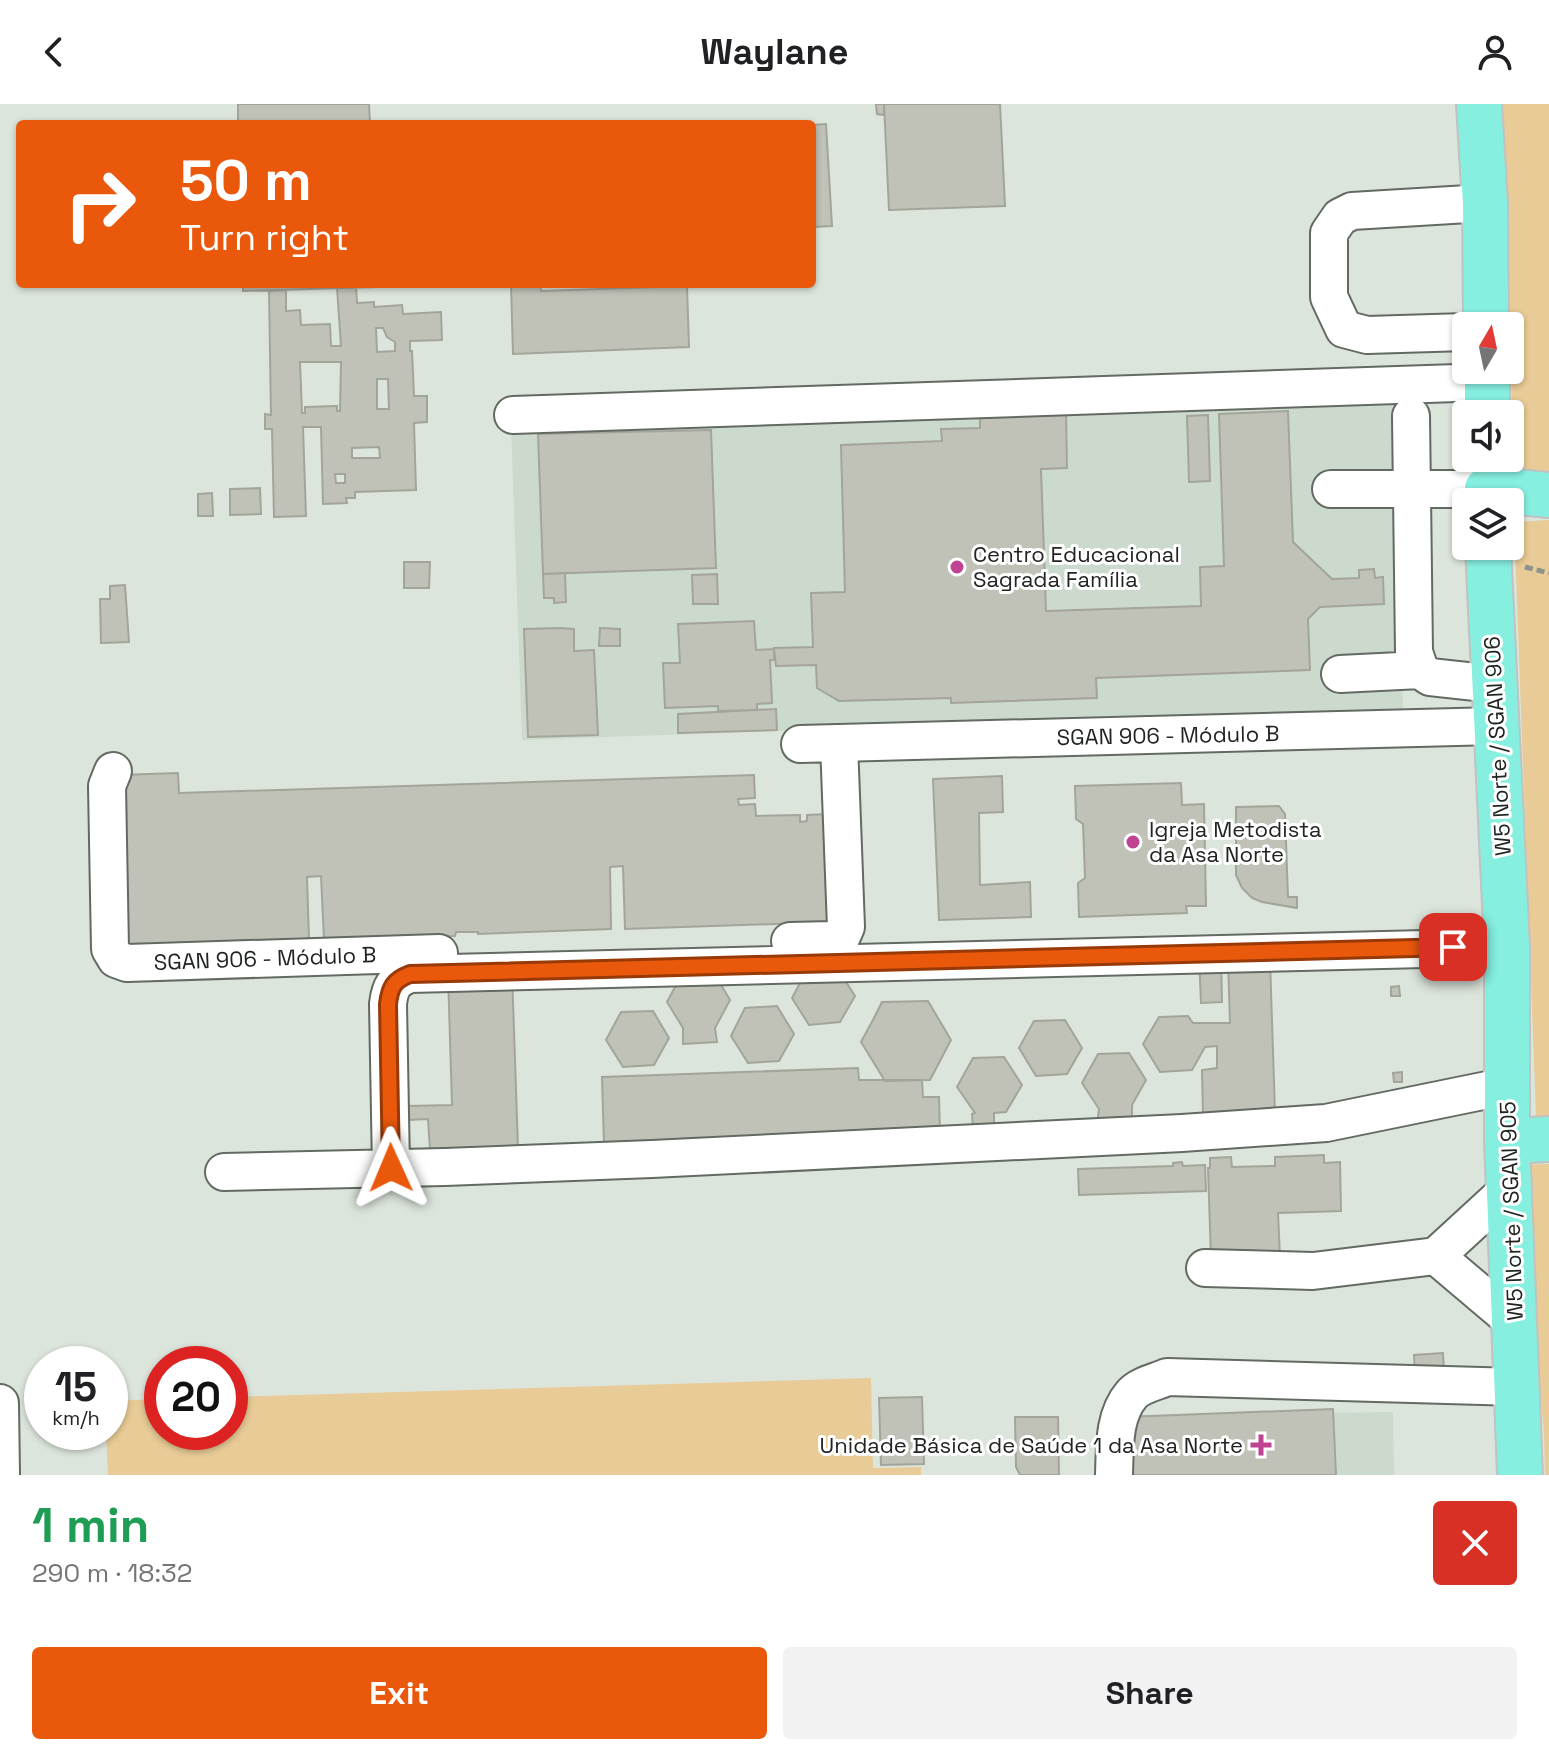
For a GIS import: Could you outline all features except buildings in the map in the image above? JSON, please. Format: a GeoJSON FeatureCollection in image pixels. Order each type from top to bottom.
{"type":"FeatureCollection","features":[{"type":"Feature","properties":{"kind":"main road"},"geometry":{"type":"LineString","coordinates":[[1479,104],[1485,203],[1486,312]]}},
{"type":"Feature","properties":{"kind":"main road"},"geometry":{"type":"LineString","coordinates":[[1487,483],[1549,495]]}},
{"type":"Feature","properties":{"kind":"main road","name":"W5 Norte / SGAN 906"},"geometry":{"type":"LineString","coordinates":[[1489,560],[1507,947]]}},
{"type":"Feature","properties":{"kind":"main road","name":"W5 Norte / SGAN 905"},"geometry":{"type":"LineString","coordinates":[[1507,947],[1507,1086],[1528,1140],[1510,1188],[1520,1475]]}},
{"type":"Feature","properties":{"kind":"street"},"geometry":{"type":"LineString","coordinates":[[1452,332],[1367,335],[1344,329],[1329,297],[1329,233],[1340,217],[1352,211],[1485,203]]}},
{"type":"Feature","properties":{"kind":"street"},"geometry":{"type":"LineString","coordinates":[[513,415],[1487,389]]}},
{"type":"Feature","properties":{"kind":"street"},"geometry":{"type":"LineString","coordinates":[[1411,416],[1414,652],[1420,670],[1430,677],[1495,705]]}},
{"type":"Feature","properties":{"kind":"street"},"geometry":{"type":"LineString","coordinates":[[1331,489],[1413,490],[1487,483]]}},
{"type":"Feature","properties":{"kind":"street"},"geometry":{"type":"LineString","coordinates":[[1340,674],[1420,670]]}},
{"type":"Feature","properties":{"kind":"street","name":"SGAN 906 - Módulo B"},"geometry":{"type":"LineString","coordinates":[[800,744],[1495,705]]}},
{"type":"Feature","properties":{"kind":"street","name":"SGAN 906 - Módulo B"},"geometry":{"type":"LineString","coordinates":[[113,771],[107,786],[110,949],[116,959],[127,963],[833,940],[842,936],[846,927],[839,743]]}},
{"type":"Feature","properties":{"kind":"street"},"geometry":{"type":"LineString","coordinates":[[391,1168],[389,991],[396,979],[410,974],[1507,947]]}},
{"type":"Feature","properties":{"kind":"street"},"geometry":{"type":"LineString","coordinates":[[224,1172],[667,1158],[1326,1123],[1507,1086]]}},
{"type":"Feature","properties":{"kind":"street"},"geometry":{"type":"LineString","coordinates":[[1205,1268],[1313,1271],[1436,1256],[1510,1188]]}},
{"type":"Feature","properties":{"kind":"street"},"geometry":{"type":"LineString","coordinates":[[1436,1256],[1514,1322]]}},
{"type":"Feature","properties":{"kind":"street"},"geometry":{"type":"LineString","coordinates":[[1114,1475],[1117,1426],[1122,1412],[1132,1394],[1167,1377],[1517,1387]]}},
{"type":"Feature","properties":{"kind":"street"},"geometry":{"type":"LineString","coordinates":[[0,1403],[1,1475]]}},
{"type":"Feature","properties":{"kind":"shaded area"},"geometry":{"type":"Polygon","coordinates":[[[1501,104],[1549,104],[1549,481],[1524,468],[1524,400],[1512,400],[1511,384],[1524,384],[1524,312],[1508,312],[1501,104]]]}},
{"type":"Feature","properties":{"kind":"shaded area","name":"Centro Educacional Sagrada Família"},"geometry":{"type":"Polygon","coordinates":[[[1392,394],[1403,709],[522,740],[511,425],[1392,394]]]}},
{"type":"Feature","properties":{"kind":"shaded area"},"geometry":{"type":"Polygon","coordinates":[[[1549,520],[1549,1122],[1536,1116],[1515,560],[1524,560],[1524,521],[1549,520]]]}},
{"type":"Feature","properties":{"kind":"shaded area"},"geometry":{"type":"Polygon","coordinates":[[[1549,1164],[1549,1475],[1545,1475],[1520,1165],[1549,1164]]]}},
{"type":"Feature","properties":{"kind":"shaded area"},"geometry":{"type":"Polygon","coordinates":[[[871,1378],[873,1468],[921,1467],[921,1475],[108,1475],[107,1450],[128,1450],[128,1400],[144,1400],[144,1450],[248,1450],[248,1396],[871,1378]]]}},
{"type":"Feature","properties":{"kind":"shaded area","name":"Unidade Básica de Saúde 1 da Asa Norte"},"geometry":{"type":"Polygon","coordinates":[[[1393,1412],[1394,1475],[1128,1475],[1127,1415],[1393,1412]]]}},
{"type":"Feature","properties":{"kind":"place","name":"Centro Educacional Sagrada Família"},"geometry":{"type":"Point","coordinates":[957,567]}},
{"type":"Feature","properties":{"kind":"place","name":"Igreja Metodista da Asa Norte"},"geometry":{"type":"Point","coordinates":[1133,842]}},
{"type":"Feature","properties":{"kind":"place","name":"Unidade Básica de Saúde 1 da Asa Norte"},"geometry":{"type":"Point","coordinates":[1261,1445]}},
{"type":"Feature","properties":{"kind":"route"},"geometry":{"type":"LineString","coordinates":[[391,1168],[389,991],[396,979],[410,974],[1453,947]]}}]}
